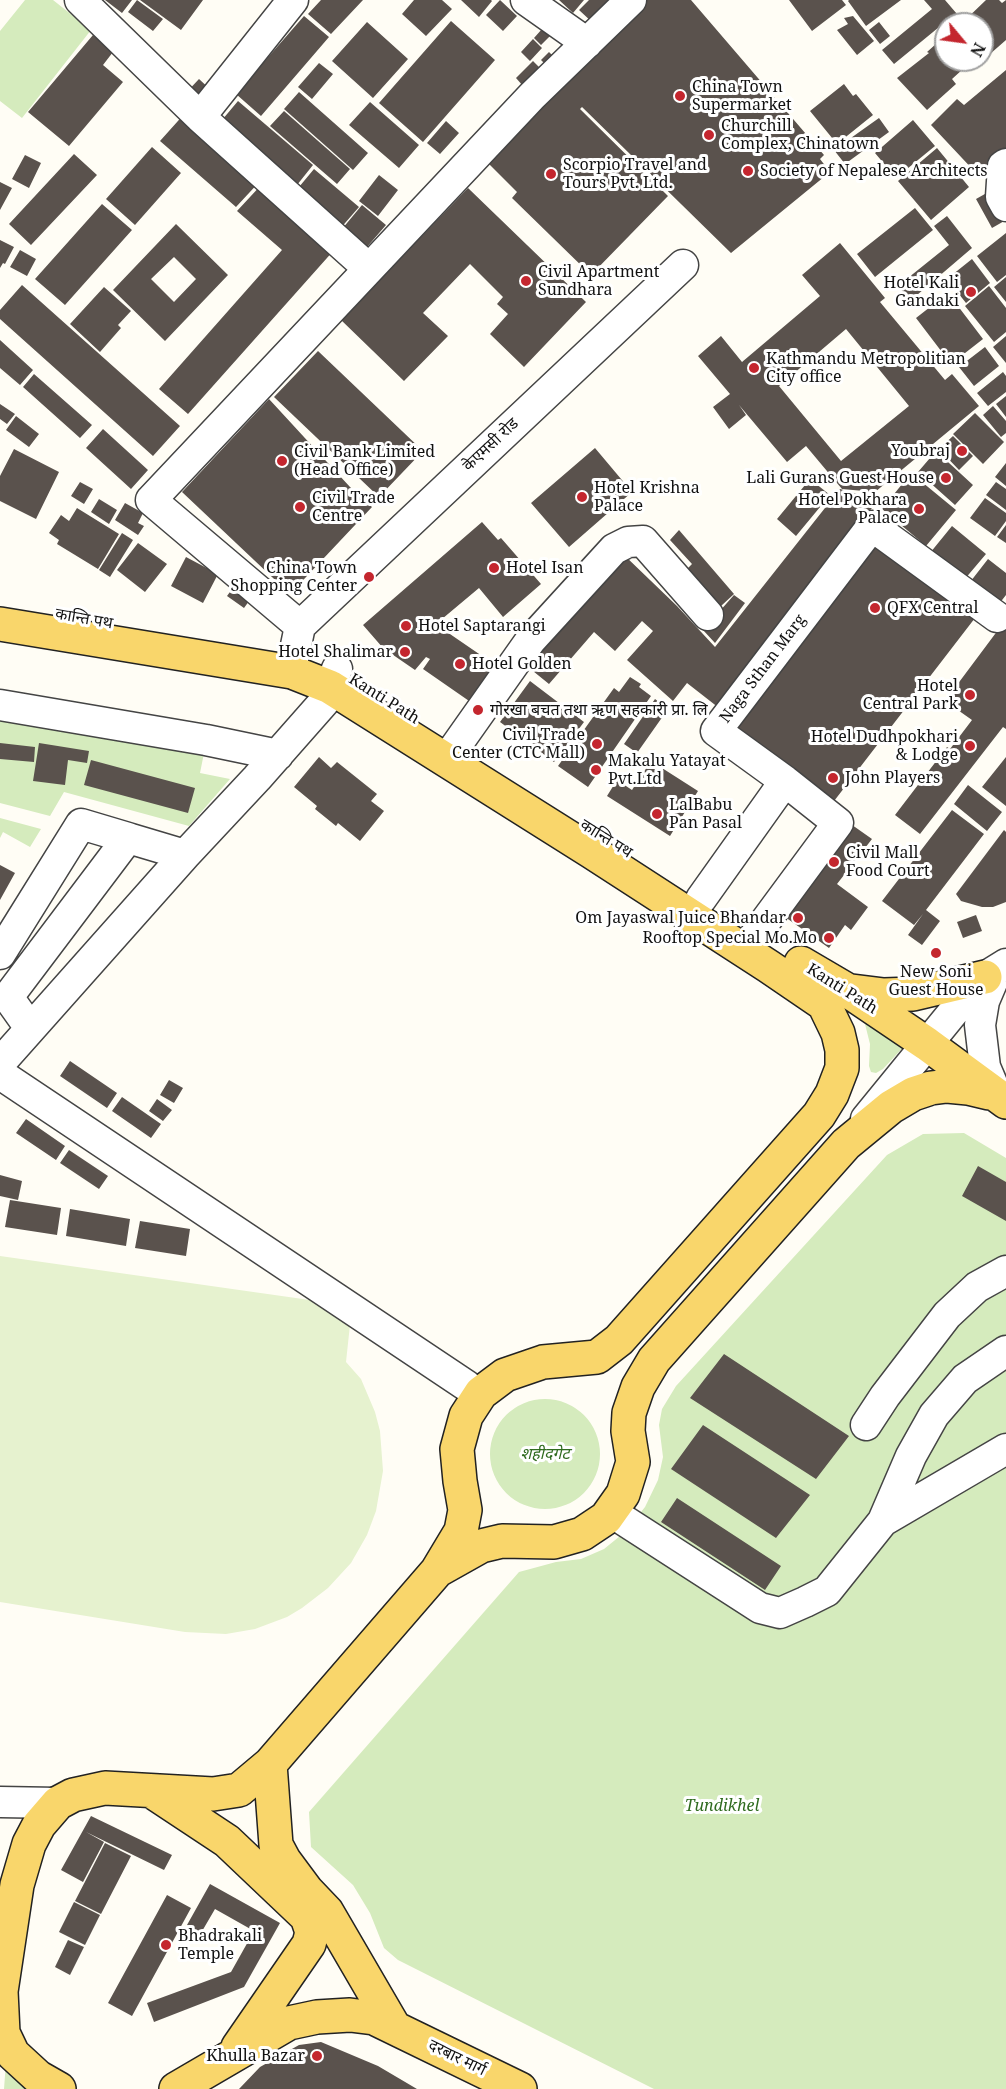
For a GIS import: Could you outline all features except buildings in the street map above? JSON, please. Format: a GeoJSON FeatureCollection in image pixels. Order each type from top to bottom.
{"type":"FeatureCollection","features":[{"type":"Feature","properties":{"kind":"main road","name":"कान्ति पथ"},"geometry":{"type":"LineString","coordinates":[[0,605],[168,633]]}},
{"type":"Feature","properties":{"kind":"main road"},"geometry":{"type":"LineString","coordinates":[[0,624],[333,678]]}},
{"type":"Feature","properties":{"kind":"main road","name":"Kanti Path"},"geometry":{"type":"LineString","coordinates":[[168,633],[297,640],[333,678],[451,752]]}},
{"type":"Feature","properties":{"kind":"main road","name":"कान्ति पथ"},"geometry":{"type":"LineString","coordinates":[[451,752],[756,934]]}},
{"type":"Feature","properties":{"kind":"main road"},"geometry":{"type":"LineString","coordinates":[[59,2089],[38,2077],[13,2054],[3,2033],[1,1980],[16,1885],[29,1844],[39,1825],[58,1803],[73,1795],[105,1788],[213,1794],[239,1790],[270,1764],[437,1570],[461,1531],[465,1510],[457,1449],[466,1416],[481,1393],[505,1375],[543,1362],[597,1357],[619,1340],[819,1115],[832,1094],[842,1068],[842,1050],[838,1033],[824,1005],[451,752]]}},
{"type":"Feature","properties":{"kind":"main road","name":"Kanti Path"},"geometry":{"type":"LineString","coordinates":[[756,934],[836,986],[847,990],[927,1044]]}},
{"type":"Feature","properties":{"kind":"main road"},"geometry":{"type":"LineString","coordinates":[[847,990],[884,995],[913,994],[997,969]]}},
{"type":"Feature","properties":{"kind":"main road"},"geometry":{"type":"LineString","coordinates":[[927,1044],[1001,1099]]}},
{"type":"Feature","properties":{"kind":"main road"},"geometry":{"type":"LineString","coordinates":[[437,1570],[480,1546],[502,1540],[554,1542],[582,1534],[606,1518],[623,1494],[633,1462],[628,1431],[629,1413],[639,1387],[654,1360],[846,1144],[891,1107],[913,1094],[931,1088],[947,1086],[968,1088],[1001,1099]]}},
{"type":"Feature","properties":{"kind":"main road"},"geometry":{"type":"LineString","coordinates":[[270,1764],[276,1845],[301,1883],[327,1912],[394,2027]]}},
{"type":"Feature","properties":{"kind":"main road"},"geometry":{"type":"LineString","coordinates":[[153,1792],[226,1841],[307,1917],[312,1932],[309,1944],[234,2054]]}},
{"type":"Feature","properties":{"kind":"main road","name":"दरबार मार्ग"},"geometry":{"type":"LineString","coordinates":[[177,2086],[289,2023],[317,2017],[350,2015],[374,2018],[520,2089]]}},
{"type":"Feature","properties":{"kind":"street"},"geometry":{"type":"LineString","coordinates":[[80,0],[200,117],[368,268]]}},
{"type":"Feature","properties":{"kind":"street"},"geometry":{"type":"LineString","coordinates":[[200,117],[293,0]]}},
{"type":"Feature","properties":{"kind":"street"},"geometry":{"type":"LineString","coordinates":[[526,0],[587,44]]}},
{"type":"Feature","properties":{"kind":"street"},"geometry":{"type":"LineString","coordinates":[[297,640],[151,500],[532,96],[631,0]]}},
{"type":"Feature","properties":{"kind":"street"},"geometry":{"type":"LineString","coordinates":[[1006,164],[1001,197],[1006,206]]}},
{"type":"Feature","properties":{"kind":"street","name":"केएमसी रोड"},"geometry":{"type":"LineString","coordinates":[[297,640],[683,265]]}},
{"type":"Feature","properties":{"kind":"street","name":"Naga Sthan Marg"},"geometry":{"type":"LineString","coordinates":[[756,934],[838,823],[716,731],[872,526],[996,616]]}},
{"type":"Feature","properties":{"kind":"street"},"geometry":{"type":"LineString","coordinates":[[451,752],[530,641],[614,549],[628,542],[643,541],[708,615]]}},
{"type":"Feature","properties":{"kind":"street"},"geometry":{"type":"LineString","coordinates":[[0,1063],[324,702],[333,678]]}},
{"type":"Feature","properties":{"kind":"street"},"geometry":{"type":"LineString","coordinates":[[0,705],[206,740],[278,755]]}},
{"type":"Feature","properties":{"kind":"street"},"geometry":{"type":"LineString","coordinates":[[700,899],[785,781]]}},
{"type":"Feature","properties":{"kind":"street"},"geometry":{"type":"LineString","coordinates":[[0,954],[81,824],[185,855]]}},
{"type":"Feature","properties":{"kind":"street"},"geometry":{"type":"LineString","coordinates":[[30,1028],[4,994],[128,838]]}},
{"type":"Feature","properties":{"kind":"street"},"geometry":{"type":"LineString","coordinates":[[846,1144],[953,1011],[997,969]]}},
{"type":"Feature","properties":{"kind":"street"},"geometry":{"type":"LineString","coordinates":[[997,969],[984,1001],[980,1025],[985,1067],[1001,1099]]}},
{"type":"Feature","properties":{"kind":"street"},"geometry":{"type":"LineString","coordinates":[[0,1074],[467,1386]]}},
{"type":"Feature","properties":{"kind":"street"},"geometry":{"type":"LineString","coordinates":[[866,1425],[885,1396],[947,1315],[977,1287],[1006,1271]]}},
{"type":"Feature","properties":{"kind":"street"},"geometry":{"type":"LineString","coordinates":[[625,1521],[760,1608],[780,1613],[827,1591],[883,1521],[910,1456],[934,1415],[965,1379],[1006,1351]]}},
{"type":"Feature","properties":{"kind":"street"},"geometry":{"type":"LineString","coordinates":[[883,1521],[1006,1449]]}},
{"type":"Feature","properties":{"kind":"street"},"geometry":{"type":"LineString","coordinates":[[0,1802],[58,1803]]}},
{"type":"Feature","properties":{"kind":"green space"},"geometry":{"type":"Polygon","coordinates":[[[25,0],[53,0],[91,30],[22,118],[0,101],[0,31],[25,0]]]}},
{"type":"Feature","properties":{"kind":"green space"},"geometry":{"type":"Polygon","coordinates":[[[0,715],[204,753],[200,773],[230,779],[189,826],[64,792],[50,816],[0,803],[0,715]]]}},
{"type":"Feature","properties":{"kind":"green space"},"geometry":{"type":"Polygon","coordinates":[[[0,818],[41,829],[30,847],[3,832],[0,838],[0,818]]]}},
{"type":"Feature","properties":{"kind":"green space"},"geometry":{"type":"Polygon","coordinates":[[[861,1016],[909,1041],[883,1069],[876,1073],[871,1072],[869,1066],[870,1044],[861,1016]]]}},
{"type":"Feature","properties":{"kind":"green space","name":"Tundikhel"},"geometry":{"type":"Polygon","coordinates":[[[964,1133],[1006,1158],[1006,2089],[654,2089],[398,1960],[384,1948],[370,1913],[353,1885],[311,1847],[309,1812],[519,1572],[556,1562],[581,1559],[604,1549],[625,1532],[645,1507],[658,1480],[663,1457],[659,1425],[662,1409],[676,1386],[887,1155],[923,1134],[964,1133]]]}},
{"type":"Feature","properties":{"kind":"green space"},"geometry":{"type":"Polygon","coordinates":[[[0,1256],[352,1306],[346,1362],[361,1379],[375,1412],[380,1431],[383,1471],[376,1511],[367,1535],[351,1563],[328,1588],[287,1617],[255,1629],[226,1634],[185,1632],[0,1602],[0,1256]]]}},
{"type":"Feature","properties":{"kind":"green space","name":"शहीदगेट"},"geometry":{"type":"Polygon","coordinates":[[[545,1399],[566,1404],[584,1415],[595,1433],[600,1454],[595,1475],[584,1493],[566,1504],[545,1509],[524,1504],[506,1493],[495,1475],[490,1454],[495,1433],[506,1415],[524,1404],[545,1399]]]}},
{"type":"Feature","properties":{"kind":"green space"},"geometry":{"type":"Polygon","coordinates":[[[6,2062],[32,2089],[4,2089],[6,2062]]]}},
{"type":"Feature","properties":{"kind":"place","name":"China Town Supermarket"},"geometry":{"type":"Point","coordinates":[680,96]}},
{"type":"Feature","properties":{"kind":"place","name":"Churchill Complex, Chinatown"},"geometry":{"type":"Point","coordinates":[709,135]}},
{"type":"Feature","properties":{"kind":"place","name":"Society of Nepalese Architects"},"geometry":{"type":"Point","coordinates":[748,171]}},
{"type":"Feature","properties":{"kind":"place","name":"Scorpio Travel and Tours Pvt. Ltd."},"geometry":{"type":"Point","coordinates":[551,174]}},
{"type":"Feature","properties":{"kind":"place","name":"Civil Apartment Sundhara"},"geometry":{"type":"Point","coordinates":[526,281]}},
{"type":"Feature","properties":{"kind":"place","name":"Hotel Kali Gandaki"},"geometry":{"type":"Point","coordinates":[971,292]}},
{"type":"Feature","properties":{"kind":"place","name":"Kathmandu Metropolitian City office"},"geometry":{"type":"Point","coordinates":[754,368]}},
{"type":"Feature","properties":{"kind":"place","name":"Youbraj"},"geometry":{"type":"Point","coordinates":[962,451]}},
{"type":"Feature","properties":{"kind":"place","name":"Civil Bank Limited (Head Office)"},"geometry":{"type":"Point","coordinates":[282,461]}},
{"type":"Feature","properties":{"kind":"place","name":"Lali Gurans Guest House"},"geometry":{"type":"Point","coordinates":[946,478]}},
{"type":"Feature","properties":{"kind":"place","name":"Hotel Krishna Palace"},"geometry":{"type":"Point","coordinates":[582,497]}},
{"type":"Feature","properties":{"kind":"place","name":"Civil Trade Centre"},"geometry":{"type":"Point","coordinates":[300,507]}},
{"type":"Feature","properties":{"kind":"place","name":"Hotel Pokhara Palace"},"geometry":{"type":"Point","coordinates":[919,509]}},
{"type":"Feature","properties":{"kind":"place","name":"Hotel Isan"},"geometry":{"type":"Point","coordinates":[494,568]}},
{"type":"Feature","properties":{"kind":"place","name":"China Town Shopping Center"},"geometry":{"type":"Point","coordinates":[369,577]}},
{"type":"Feature","properties":{"kind":"place","name":"QFX Central"},"geometry":{"type":"Point","coordinates":[875,608]}},
{"type":"Feature","properties":{"kind":"place","name":"Hotel Saptarangi"},"geometry":{"type":"Point","coordinates":[406,626]}},
{"type":"Feature","properties":{"kind":"place","name":"Hotel Shalimar"},"geometry":{"type":"Point","coordinates":[405,652]}},
{"type":"Feature","properties":{"kind":"place","name":"Hotel Golden"},"geometry":{"type":"Point","coordinates":[460,664]}},
{"type":"Feature","properties":{"kind":"place","name":"Hotel Central Park"},"geometry":{"type":"Point","coordinates":[970,695]}},
{"type":"Feature","properties":{"kind":"place","name":"गोरखा बचत तथा ऋण सहकारी प्रा. लि"},"geometry":{"type":"Point","coordinates":[478,710]}},
{"type":"Feature","properties":{"kind":"place","name":"Civil Trade Center (CTC Mall)"},"geometry":{"type":"Point","coordinates":[597,744]}},
{"type":"Feature","properties":{"kind":"place","name":"Hotel Dudhpokhari & Lodge"},"geometry":{"type":"Point","coordinates":[970,746]}},
{"type":"Feature","properties":{"kind":"place","name":"Makalu Yatayat Pvt.Ltd"},"geometry":{"type":"Point","coordinates":[596,770]}},
{"type":"Feature","properties":{"kind":"place","name":"John Players"},"geometry":{"type":"Point","coordinates":[833,778]}},
{"type":"Feature","properties":{"kind":"place","name":"LalBabu Pan Pasal"},"geometry":{"type":"Point","coordinates":[657,814]}},
{"type":"Feature","properties":{"kind":"place","name":"Civil Mall Food Court"},"geometry":{"type":"Point","coordinates":[834,862]}},
{"type":"Feature","properties":{"kind":"place","name":"Om Jayaswal Juice Bhandar"},"geometry":{"type":"Point","coordinates":[798,918]}},
{"type":"Feature","properties":{"kind":"place","name":"Rooftop Special Mo.Mo"},"geometry":{"type":"Point","coordinates":[829,938]}},
{"type":"Feature","properties":{"kind":"place","name":"New Soni Guest House"},"geometry":{"type":"Point","coordinates":[936,953]}},
{"type":"Feature","properties":{"kind":"place","name":"Bhadrakali Temple"},"geometry":{"type":"Point","coordinates":[166,1945]}},
{"type":"Feature","properties":{"kind":"place","name":"Khulla Bazar"},"geometry":{"type":"Point","coordinates":[317,2056]}}]}
